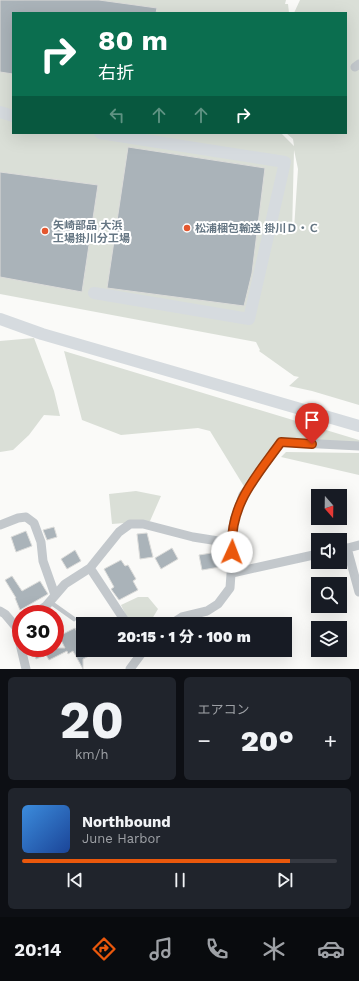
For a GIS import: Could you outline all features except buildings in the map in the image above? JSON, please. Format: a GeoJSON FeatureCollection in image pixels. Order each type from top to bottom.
{"type":"FeatureCollection","features":[{"type":"Feature","properties":{"kind":"street"},"geometry":{"type":"LineString","coordinates":[[0,112],[12,116]]}},
{"type":"Feature","properties":{"kind":"street"},"geometry":{"type":"LineString","coordinates":[[94,293],[249,319],[285,162],[106,134]]}},
{"type":"Feature","properties":{"kind":"street"},"geometry":{"type":"LineString","coordinates":[[0,319],[42,334],[359,426]]}},
{"type":"Feature","properties":{"kind":"street"},"geometry":{"type":"LineString","coordinates":[[182,617],[207,611],[218,604],[230,588],[232,573],[231,543],[234,521],[243,495],[281,442],[359,446]]}},
{"type":"Feature","properties":{"kind":"street"},"geometry":{"type":"LineString","coordinates":[[0,525],[18,518],[26,517],[34,523],[41,542],[43,562],[52,598]]}},
{"type":"Feature","properties":{"kind":"street"},"geometry":{"type":"LineString","coordinates":[[44,605],[65,584],[90,568],[119,532],[130,524],[143,524],[193,537],[231,543]]}},
{"type":"Feature","properties":{"kind":"street"},"geometry":{"type":"LineString","coordinates":[[347,548],[359,545]]}},
{"type":"Feature","properties":{"kind":"street"},"geometry":{"type":"LineString","coordinates":[[232,573],[311,556]]}},
{"type":"Feature","properties":{"kind":"street"},"geometry":{"type":"LineString","coordinates":[[347,560],[359,592]]}},
{"type":"Feature","properties":{"kind":"street"},"geometry":{"type":"LineString","coordinates":[[90,568],[122,617]]}},
{"type":"Feature","properties":{"kind":"street"},"geometry":{"type":"LineString","coordinates":[[0,611],[12,620]]}},
{"type":"Feature","properties":{"kind":"street"},"geometry":{"type":"LineString","coordinates":[[24,657],[26,669]]}},
{"type":"Feature","properties":{"kind":"street"},"geometry":{"type":"LineString","coordinates":[[130,669],[139,657]]}},
{"type":"Feature","properties":{"kind":"lane"},"geometry":{"type":"LineString","coordinates":[[52,598],[74,619]]}},
{"type":"Feature","properties":{"kind":"shaded area"},"geometry":{"type":"Polygon","coordinates":[[[0,0],[286,0],[285,4],[288,4],[289,12],[12,12],[12,134],[282,134],[294,146],[293,139],[287,134],[347,134],[347,12],[294,12],[300,0],[359,0],[359,405],[289,386],[299,377],[294,376],[259,351],[260,350],[256,342],[0,294],[0,0]],[[294,150],[292,233],[294,229],[298,169],[294,150]]]}},
{"type":"Feature","properties":{"kind":"shaded area"},"geometry":{"type":"Polygon","coordinates":[[[34,338],[54,391],[60,416],[44,415],[29,435],[13,450],[0,452],[0,341],[34,338]]]}},
{"type":"Feature","properties":{"kind":"shaded area"},"geometry":{"type":"Polygon","coordinates":[[[64,351],[359,440],[359,443],[279,441],[245,488],[210,431],[198,428],[121,435],[82,420],[64,351]]]}},
{"type":"Feature","properties":{"kind":"shaded area"},"geometry":{"type":"Polygon","coordinates":[[[286,452],[359,453],[359,475],[281,457],[286,452]]]}},
{"type":"Feature","properties":{"kind":"shaded area"},"geometry":{"type":"Polygon","coordinates":[[[136,491],[161,496],[150,521],[112,524],[109,494],[136,491]]]}},
{"type":"Feature","properties":{"kind":"shaded area"},"geometry":{"type":"Polygon","coordinates":[[[138,597],[148,597],[158,609],[153,617],[127,617],[121,605],[138,597]]]}},
{"type":"Feature","properties":{"kind":"place","name":"松浦梱包輸送 掛川Ｄ・Ｃ"},"geometry":{"type":"Point","coordinates":[187,228]}},
{"type":"Feature","properties":{"kind":"place","name":"矢崎部品 大浜 工場掛川分工場"},"geometry":{"type":"Point","coordinates":[45,231]}},
{"type":"Feature","properties":{"kind":"route"},"geometry":{"type":"LineString","coordinates":[[232,552],[231,543],[234,521],[243,495],[281,442],[312,444]]}}]}
